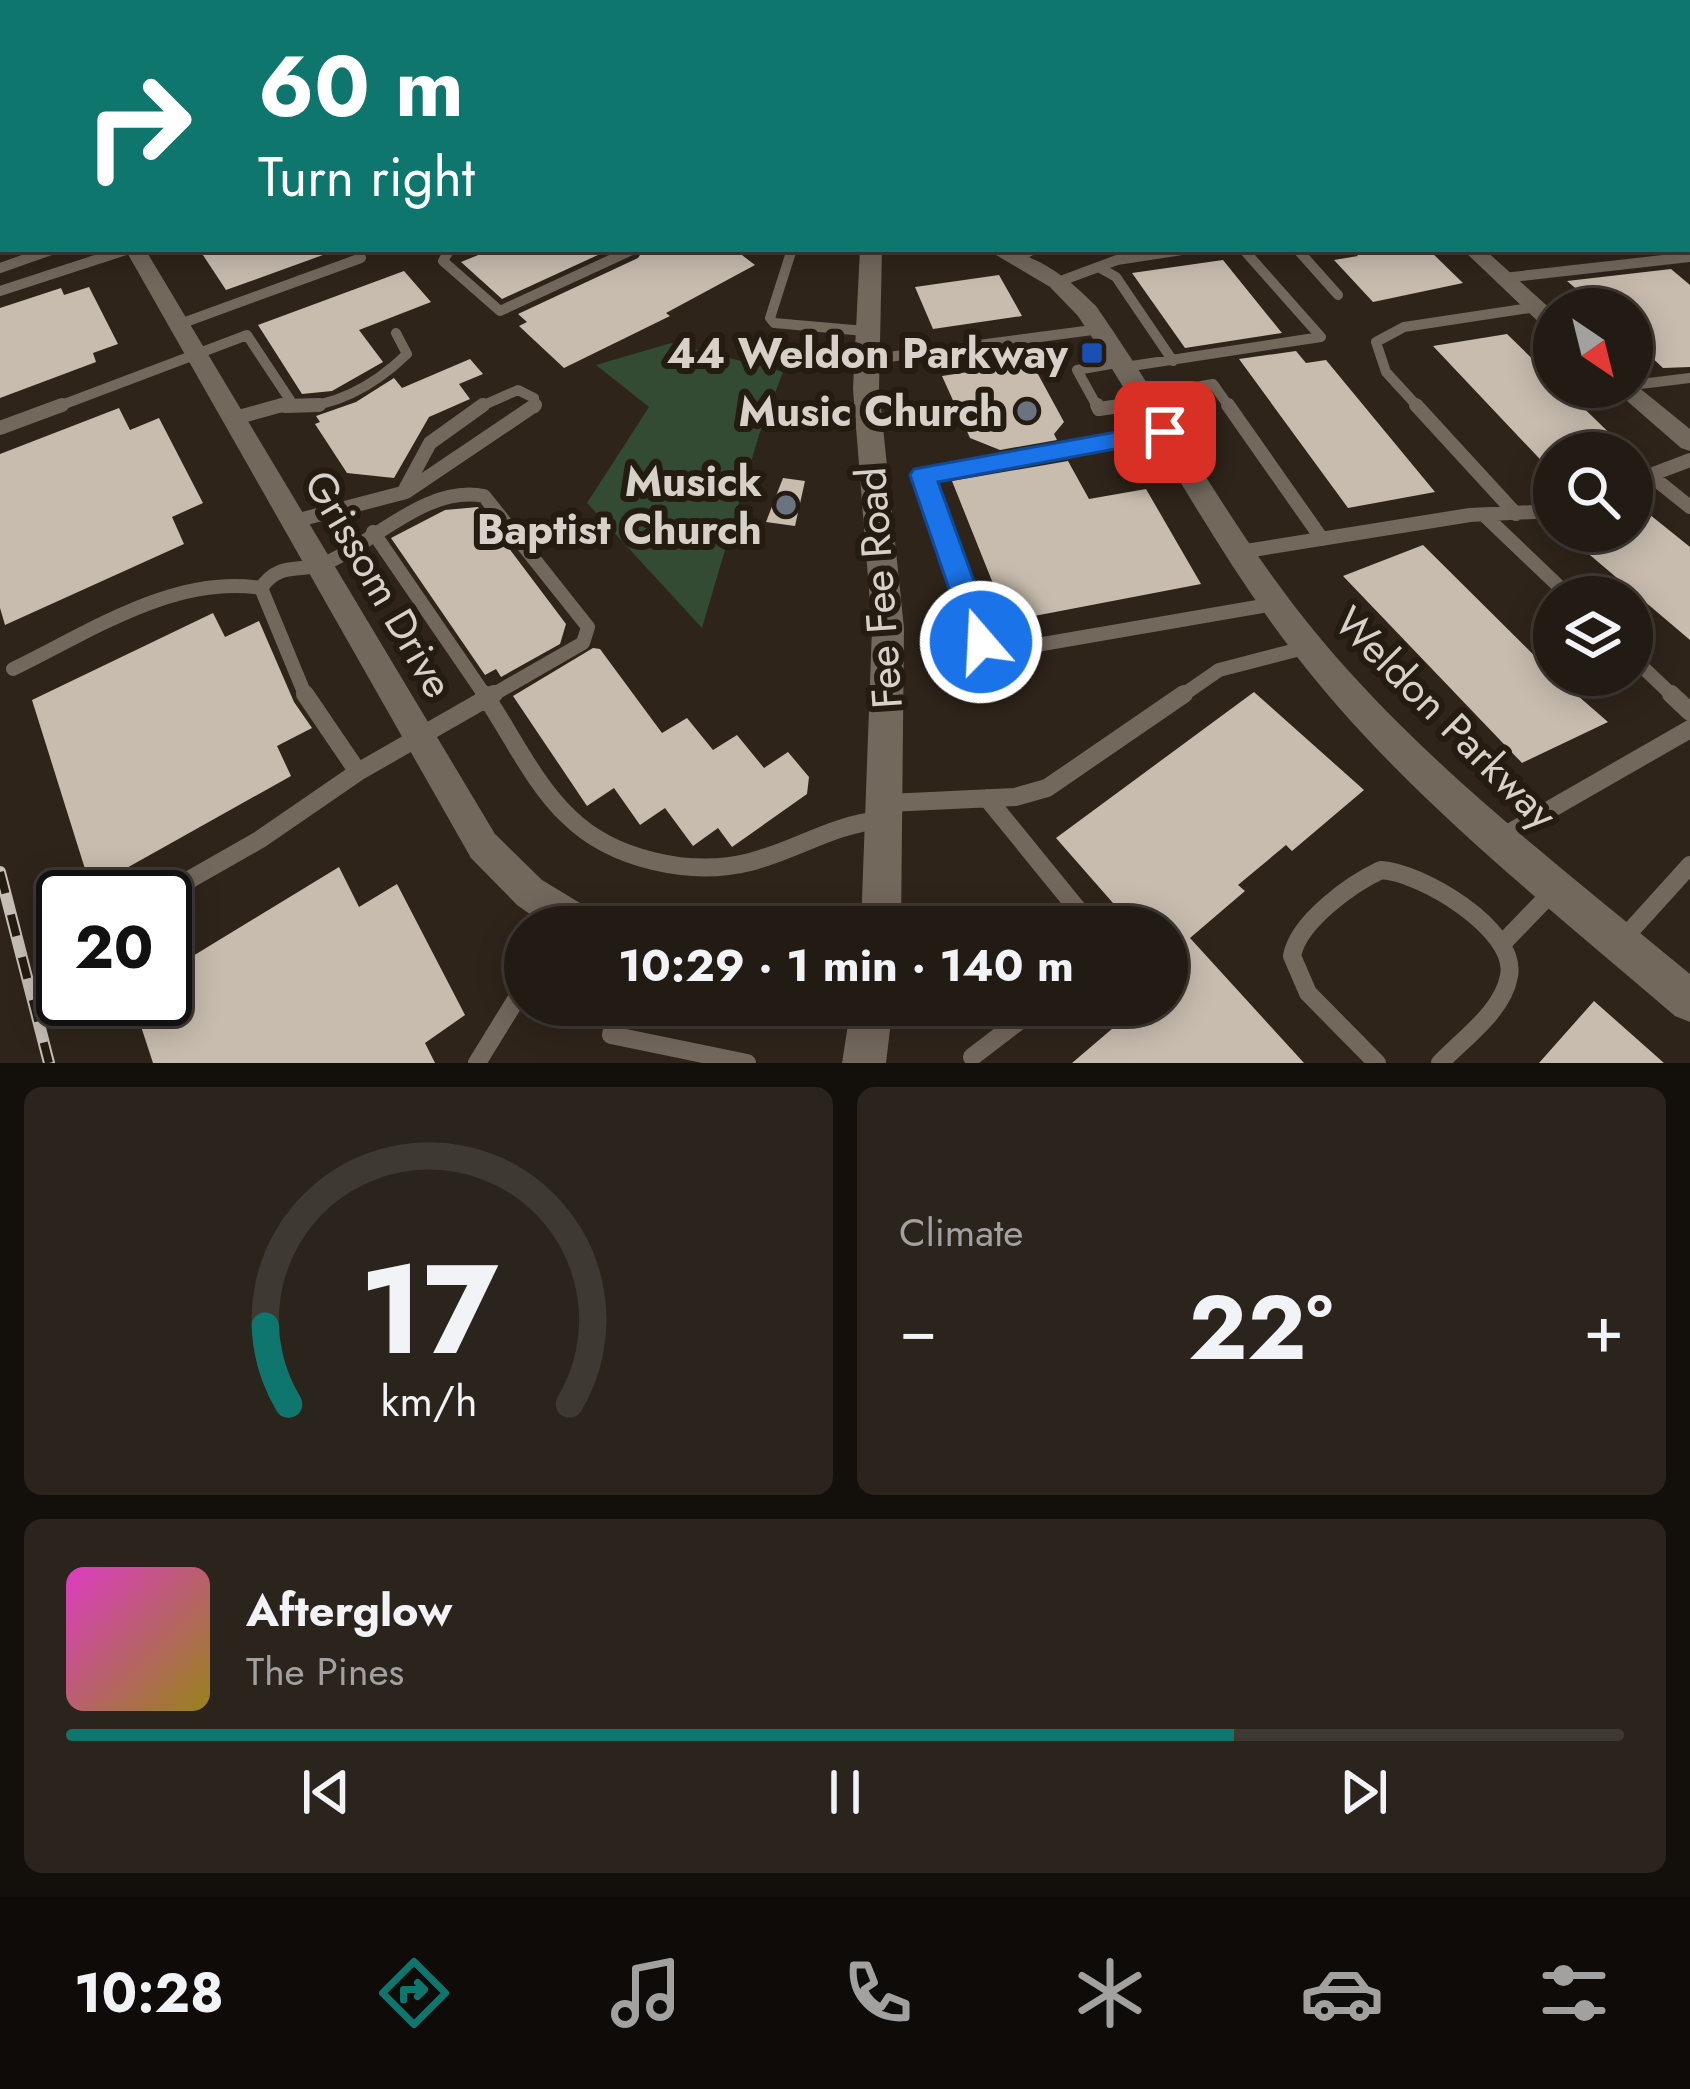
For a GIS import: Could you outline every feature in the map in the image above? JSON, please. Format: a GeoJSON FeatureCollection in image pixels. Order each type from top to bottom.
{"type":"FeatureCollection","features":[{"type":"Feature","properties":{"kind":"street","name":"Grissom Drive"},"geometry":{"type":"LineString","coordinates":[[134,252],[483,846],[546,906]]}},
{"type":"Feature","properties":{"kind":"street","name":"Fee Fee Road"},"geometry":{"type":"LineString","coordinates":[[871,252],[868,425],[888,628],[882,906]]}},
{"type":"Feature","properties":{"kind":"street","name":"Weldon Parkway"},"geometry":{"type":"LineString","coordinates":[[1017,252],[1058,281],[1100,328],[1274,604],[1367,714],[1500,839],[1690,1000]]}},
{"type":"Feature","properties":{"kind":"street"},"geometry":{"type":"LineString","coordinates":[[1477,252],[1533,304]]}},
{"type":"Feature","properties":{"kind":"street"},"geometry":{"type":"LineString","coordinates":[[1652,408],[1690,442]]}},
{"type":"Feature","properties":{"kind":"street"},"geometry":{"type":"LineString","coordinates":[[864,1063],[869,1026]]}},
{"type":"Feature","properties":{"kind":"lane"},"geometry":{"type":"LineString","coordinates":[[0,268],[45,252]]}},
{"type":"Feature","properties":{"kind":"lane"},"geometry":{"type":"LineString","coordinates":[[0,291],[123,252]]}},
{"type":"Feature","properties":{"kind":"lane"},"geometry":{"type":"LineString","coordinates":[[448,252],[443,261],[500,311],[628,252]]}},
{"type":"Feature","properties":{"kind":"lane"},"geometry":{"type":"LineString","coordinates":[[791,252],[770,318],[774,323],[866,345],[1100,328]]}},
{"type":"Feature","properties":{"kind":"lane"},"geometry":{"type":"LineString","coordinates":[[1058,281],[1117,260],[1169,252]]}},
{"type":"Feature","properties":{"kind":"lane"},"geometry":{"type":"LineString","coordinates":[[1134,382],[1173,361],[1321,338],[1246,252]]}},
{"type":"Feature","properties":{"kind":"lane"},"geometry":{"type":"LineString","coordinates":[[1300,252],[1338,295]]}},
{"type":"Feature","properties":{"kind":"lane"},"geometry":{"type":"LineString","coordinates":[[1503,278],[1690,257]]}},
{"type":"Feature","properties":{"kind":"lane"},"geometry":{"type":"LineString","coordinates":[[180,324],[361,258]]}},
{"type":"Feature","properties":{"kind":"lane"},"geometry":{"type":"LineString","coordinates":[[1102,269],[1116,278],[1173,361]]}},
{"type":"Feature","properties":{"kind":"lane"},"geometry":{"type":"LineString","coordinates":[[1516,514],[1386,372],[1376,342],[1404,327],[1533,307]]}},
{"type":"Feature","properties":{"kind":"lane"},"geometry":{"type":"LineString","coordinates":[[235,418],[288,403],[315,406],[380,377],[407,354],[396,333]]}},
{"type":"Feature","properties":{"kind":"lane"},"geometry":{"type":"LineString","coordinates":[[0,428],[247,335],[288,403]]}},
{"type":"Feature","properties":{"kind":"lane"},"geometry":{"type":"LineString","coordinates":[[1653,383],[1690,378]]}},
{"type":"Feature","properties":{"kind":"lane"},"geometry":{"type":"LineString","coordinates":[[1134,382],[1213,384],[1322,539]]}},
{"type":"Feature","properties":{"kind":"lane"},"geometry":{"type":"LineString","coordinates":[[295,521],[323,509],[403,494],[535,409],[534,398],[518,390],[506,393],[442,427],[422,450],[403,494]]}},
{"type":"Feature","properties":{"kind":"lane"},"geometry":{"type":"LineString","coordinates":[[868,425],[940,418]]}},
{"type":"Feature","properties":{"kind":"lane"},"geometry":{"type":"LineString","coordinates":[[1165,432],[923,475],[981,642],[1001,651],[1274,604]]}},
{"type":"Feature","properties":{"kind":"lane"},"geometry":{"type":"LineString","coordinates":[[1653,474],[1690,460]]}},
{"type":"Feature","properties":{"kind":"lane"},"geometry":{"type":"LineString","coordinates":[[1653,479],[1690,508]]}},
{"type":"Feature","properties":{"kind":"lane"},"geometry":{"type":"LineString","coordinates":[[192,878],[259,840],[358,772],[584,643],[588,627],[484,496],[451,496],[373,532],[321,567],[287,564],[270,573],[261,588],[266,610],[338,748],[358,772]]}},
{"type":"Feature","properties":{"kind":"lane"},"geometry":{"type":"LineString","coordinates":[[1240,552],[1484,515],[1533,513]]}},
{"type":"Feature","properties":{"kind":"lane"},"geometry":{"type":"LineString","coordinates":[[1484,515],[1548,576]]}},
{"type":"Feature","properties":{"kind":"lane"},"geometry":{"type":"LineString","coordinates":[[373,532],[567,816],[600,840],[642,860],[695,868],[749,863],[827,826],[887,812],[1016,797],[1047,788],[1219,670],[1308,647]]}},
{"type":"Feature","properties":{"kind":"lane"},"geometry":{"type":"LineString","coordinates":[[13,669],[204,586],[238,580],[261,588]]}},
{"type":"Feature","properties":{"kind":"lane"},"geometry":{"type":"LineString","coordinates":[[1653,677],[1690,712]]}},
{"type":"Feature","properties":{"kind":"lane"},"geometry":{"type":"LineString","coordinates":[[1500,839],[1690,729]]}},
{"type":"Feature","properties":{"kind":"lane"},"geometry":{"type":"LineString","coordinates":[[987,798],[1075,906]]}},
{"type":"Feature","properties":{"kind":"lane"},"geometry":{"type":"LineString","coordinates":[[1621,942],[1690,865]]}},
{"type":"Feature","properties":{"kind":"lane"},"geometry":{"type":"LineString","coordinates":[[1377,1063],[1302,982],[1291,962],[1294,942],[1376,870],[1401,869],[1430,882],[1503,943],[1511,967],[1503,994],[1440,1063]]}},
{"type":"Feature","properties":{"kind":"lane"},"geometry":{"type":"LineString","coordinates":[[1503,943],[1557,888]]}},
{"type":"Feature","properties":{"kind":"lane"},"geometry":{"type":"LineString","coordinates":[[477,1063],[504,1019]]}},
{"type":"Feature","properties":{"kind":"lane"},"geometry":{"type":"LineString","coordinates":[[613,1026],[611,1035],[747,1063]]}},
{"type":"Feature","properties":{"kind":"lane"},"geometry":{"type":"LineString","coordinates":[[972,1057],[1013,1026]]}},
{"type":"Feature","properties":{"kind":"green space"},"geometry":{"type":"Polygon","coordinates":[[[671,343],[783,372],[759,435],[702,628],[587,503],[649,407],[596,365],[671,343]]]}},
{"type":"Feature","properties":{"kind":"building"},"geometry":{"type":"Polygon","coordinates":[[[201,252],[331,252],[226,290],[201,252]]]}},
{"type":"Feature","properties":{"kind":"building"},"geometry":{"type":"Polygon","coordinates":[[[486,252],[604,252],[502,299],[461,262],[486,252]]]}},
{"type":"Feature","properties":{"kind":"building"},"geometry":{"type":"Polygon","coordinates":[[[642,252],[738,252],[755,265],[666,313],[670,316],[564,368],[519,326],[527,322],[518,314],[642,252]]]}},
{"type":"Feature","properties":{"kind":"building"},"geometry":{"type":"Polygon","coordinates":[[[1354,252],[1431,252],[1463,283],[1373,302],[1334,260],[1358,256],[1354,252]]]}},
{"type":"Feature","properties":{"kind":"building"},"geometry":{"type":"Polygon","coordinates":[[[1223,260],[1282,333],[1185,348],[1132,273],[1223,260]]]}},
{"type":"Feature","properties":{"kind":"building"},"geometry":{"type":"Polygon","coordinates":[[[1671,269],[1690,285],[1690,367],[1663,368],[1653,359],[1653,288],[1575,288],[1567,281],[1671,269]]]}},
{"type":"Feature","properties":{"kind":"building"},"geometry":{"type":"Polygon","coordinates":[[[404,271],[431,302],[359,330],[383,362],[332,391],[302,394],[258,325],[404,271]]]}},
{"type":"Feature","properties":{"kind":"building"},"geometry":{"type":"Polygon","coordinates":[[[999,275],[1022,316],[933,329],[915,287],[999,275]]]}},
{"type":"Feature","properties":{"kind":"building"},"geometry":{"type":"Polygon","coordinates":[[[89,287],[118,344],[93,353],[96,362],[0,398],[0,308],[61,288],[64,295],[89,287]]]}},
{"type":"Feature","properties":{"kind":"building"},"geometry":{"type":"Polygon","coordinates":[[[1507,334],[1533,359],[1533,408],[1584,408],[1608,432],[1533,432],[1533,452],[1433,346],[1507,334]]]}},
{"type":"Feature","properties":{"kind":"building"},"geometry":{"type":"Polygon","coordinates":[[[1296,351],[1306,363],[1326,360],[1435,492],[1348,508],[1239,359],[1296,351]]]}},
{"type":"Feature","properties":{"kind":"building"},"geometry":{"type":"Polygon","coordinates":[[[470,359],[483,374],[459,384],[470,399],[429,417],[394,478],[347,473],[315,424],[320,422],[316,416],[356,402],[394,378],[402,388],[470,359]]]}},
{"type":"Feature","properties":{"kind":"building"},"geometry":{"type":"Polygon","coordinates":[[[1033,365],[1064,422],[1054,434],[1057,440],[1000,450],[970,438],[942,376],[1033,365]]]}},
{"type":"Feature","properties":{"kind":"building"},"geometry":{"type":"Polygon","coordinates":[[[119,408],[130,430],[159,418],[203,503],[172,517],[184,544],[5,625],[0,608],[0,454],[119,408]]]}},
{"type":"Feature","properties":{"kind":"building"},"geometry":{"type":"Polygon","coordinates":[[[1068,461],[1089,499],[1146,489],[1201,584],[1008,621],[952,481],[1068,461]]]}},
{"type":"Feature","properties":{"kind":"building","name":"Musick Baptist Church"},"geometry":{"type":"Polygon","coordinates":[[[783,478],[805,481],[795,526],[766,522],[783,478]]]}},
{"type":"Feature","properties":{"kind":"building"},"geometry":{"type":"Polygon","coordinates":[[[478,507],[566,624],[560,644],[501,677],[496,669],[485,675],[391,538],[445,510],[478,507]]]}},
{"type":"Feature","properties":{"kind":"building"},"geometry":{"type":"Polygon","coordinates":[[[1653,517],[1690,547],[1690,640],[1653,609],[1653,576],[1615,576],[1586,552],[1653,552],[1653,517]]]}},
{"type":"Feature","properties":{"kind":"building"},"geometry":{"type":"Polygon","coordinates":[[[1423,545],[1533,654],[1533,696],[1578,696],[1608,722],[1522,763],[1343,576],[1423,545]]]}},
{"type":"Feature","properties":{"kind":"building"},"geometry":{"type":"Polygon","coordinates":[[[213,613],[225,637],[259,621],[294,702],[312,728],[277,746],[291,776],[123,870],[85,870],[32,700],[213,613]]]}},
{"type":"Feature","properties":{"kind":"building"},"geometry":{"type":"Polygon","coordinates":[[[593,648],[600,649],[662,733],[687,718],[713,750],[737,735],[764,768],[788,752],[809,777],[807,794],[732,847],[718,828],[693,846],[665,808],[640,825],[614,788],[587,806],[513,696],[593,648]]]}},
{"type":"Feature","properties":{"kind":"building"},"geometry":{"type":"Polygon","coordinates":[[[1254,692],[1364,790],[1292,851],[1286,845],[1238,885],[1245,891],[1190,938],[1304,1063],[1072,1063],[1115,1026],[1188,1026],[1188,906],[1116,906],[1056,838],[1254,692]]]}},
{"type":"Feature","properties":{"kind":"building"},"geometry":{"type":"Polygon","coordinates":[[[339,867],[359,907],[397,884],[465,1015],[425,1043],[435,1063],[153,1063],[141,1026],[192,1026],[192,957],[339,867]]]}},
{"type":"Feature","properties":{"kind":"building"},"geometry":{"type":"Polygon","coordinates":[[[1594,1001],[1664,1063],[1539,1063],[1594,1001]]]}},
{"type":"Feature","properties":{"kind":"railway"},"geometry":{"type":"LineString","coordinates":[[0,872],[49,1063]]}},
{"type":"Feature","properties":{"kind":"place","name":"44 Weldon Parkway"},"geometry":{"type":"Point","coordinates":[1092,353]}},
{"type":"Feature","properties":{"kind":"place","name":"Music Church"},"geometry":{"type":"Point","coordinates":[1027,411]}},
{"type":"Feature","properties":{"kind":"place","name":"Musick Baptist Church"},"geometry":{"type":"Point","coordinates":[786,505]}},
{"type":"Feature","properties":{"kind":"route"},"geometry":{"type":"LineString","coordinates":[[981,642],[923,475],[1165,432]]}}]}
